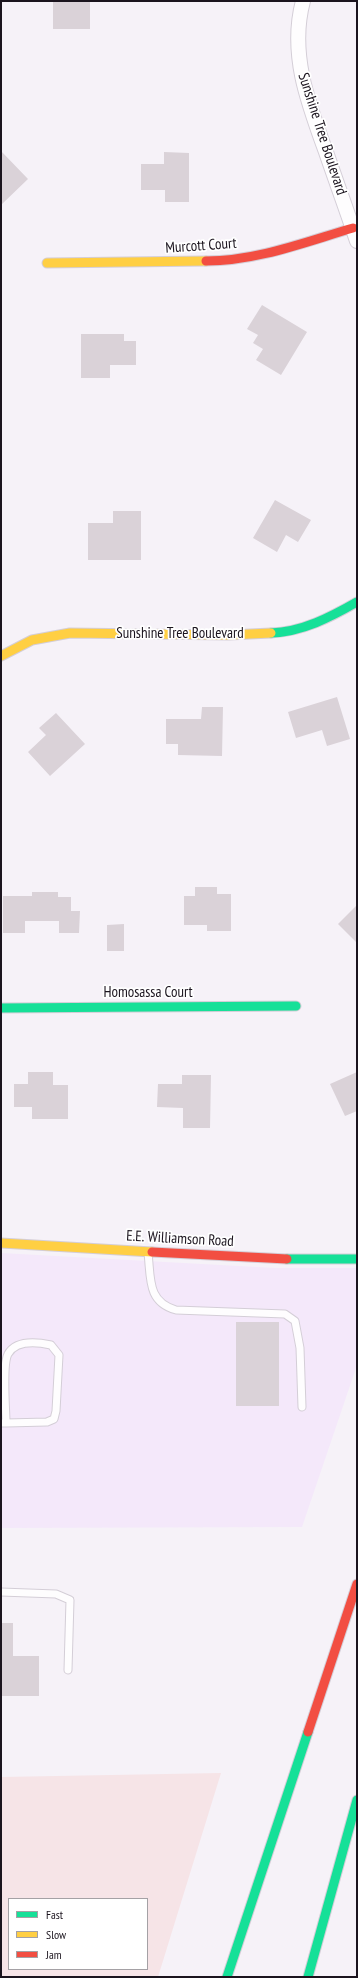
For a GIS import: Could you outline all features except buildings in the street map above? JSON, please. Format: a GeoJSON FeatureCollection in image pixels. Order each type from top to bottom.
{"type":"FeatureCollection","features":[{"type":"Feature","properties":{"kind":"main road","name":"Murcott Court"},"geometry":{"type":"LineString","coordinates":[[47,263],[226,261],[355,234]]}},
{"type":"Feature","properties":{"kind":"main road","name":"Sunshine Tree Boulevard"},"geometry":{"type":"LineString","coordinates":[[1,656],[32,640],[70,633],[229,635],[281,633],[328,619],[357,602]]}},
{"type":"Feature","properties":{"kind":"main road","name":"Homosassa Court"},"geometry":{"type":"LineString","coordinates":[[1,1008],[296,1006]]}},
{"type":"Feature","properties":{"kind":"main road","name":"E.E. Williamson Road"},"geometry":{"type":"LineString","coordinates":[[1,1243],[275,1259],[357,1259]]}},
{"type":"Feature","properties":{"kind":"main road"},"geometry":{"type":"LineString","coordinates":[[226,1977],[357,1584]]}},
{"type":"Feature","properties":{"kind":"main road"},"geometry":{"type":"LineString","coordinates":[[308,1977],[357,1800]]}},
{"type":"Feature","properties":{"kind":"street","name":"Sunshine Tree Boulevard"},"geometry":{"type":"LineString","coordinates":[[303,1],[299,14],[298,41],[300,73],[312,113],[355,234]]}},
{"type":"Feature","properties":{"kind":"lane"},"geometry":{"type":"LineString","coordinates":[[148,1251],[152,1289],[157,1299],[164,1307],[176,1310],[285,1314],[295,1322],[300,1348],[302,1407]]}},
{"type":"Feature","properties":{"kind":"lane"},"geometry":{"type":"LineString","coordinates":[[40,1342],[51,1345],[58,1355],[56,1411],[54,1419],[46,1422],[3,1423],[8,1354],[18,1345],[40,1342]]}},
{"type":"Feature","properties":{"kind":"lane"},"geometry":{"type":"LineString","coordinates":[[1,1592],[56,1594],[70,1600],[68,1670]]}},
{"type":"Feature","properties":{"kind":"shaded area"},"geometry":{"type":"Polygon","coordinates":[[[1,1253],[275,1268],[357,1268],[357,1365],[302,1527],[1,1528],[1,1253]]]}},
{"type":"Feature","properties":{"kind":"shaded area"},"geometry":{"type":"Polygon","coordinates":[[[221,1773],[158,1977],[1,1977],[1,1777],[221,1773]]]}},
{"type":"Feature","properties":{"kind":"traffic: fast"},"geometry":{"type":"LineString","coordinates":[[271,633],[305,627],[327,618],[357,602]]}},
{"type":"Feature","properties":{"kind":"traffic: fast"},"geometry":{"type":"LineString","coordinates":[[1,1008],[296,1006]]}},
{"type":"Feature","properties":{"kind":"traffic: fast"},"geometry":{"type":"LineString","coordinates":[[287,1259],[357,1259]]}},
{"type":"Feature","properties":{"kind":"traffic: fast"},"geometry":{"type":"LineString","coordinates":[[227,1977],[308,1732]]}},
{"type":"Feature","properties":{"kind":"traffic: fast"},"geometry":{"type":"LineString","coordinates":[[308,1977],[357,1800]]}},
{"type":"Feature","properties":{"kind":"traffic: slow"},"geometry":{"type":"LineString","coordinates":[[47,263],[206,261]]}},
{"type":"Feature","properties":{"kind":"traffic: slow"},"geometry":{"type":"LineString","coordinates":[[1,656],[32,640],[70,633],[229,635],[271,633]]}},
{"type":"Feature","properties":{"kind":"traffic: slow"},"geometry":{"type":"LineString","coordinates":[[1,1243],[152,1252]]}},
{"type":"Feature","properties":{"kind":"traffic: jam"},"geometry":{"type":"LineString","coordinates":[[206,261],[244,258],[281,250],[353,228]]}},
{"type":"Feature","properties":{"kind":"traffic: jam"},"geometry":{"type":"LineString","coordinates":[[152,1252],[287,1259]]}},
{"type":"Feature","properties":{"kind":"traffic: jam"},"geometry":{"type":"LineString","coordinates":[[308,1732],[357,1584]]}}]}
